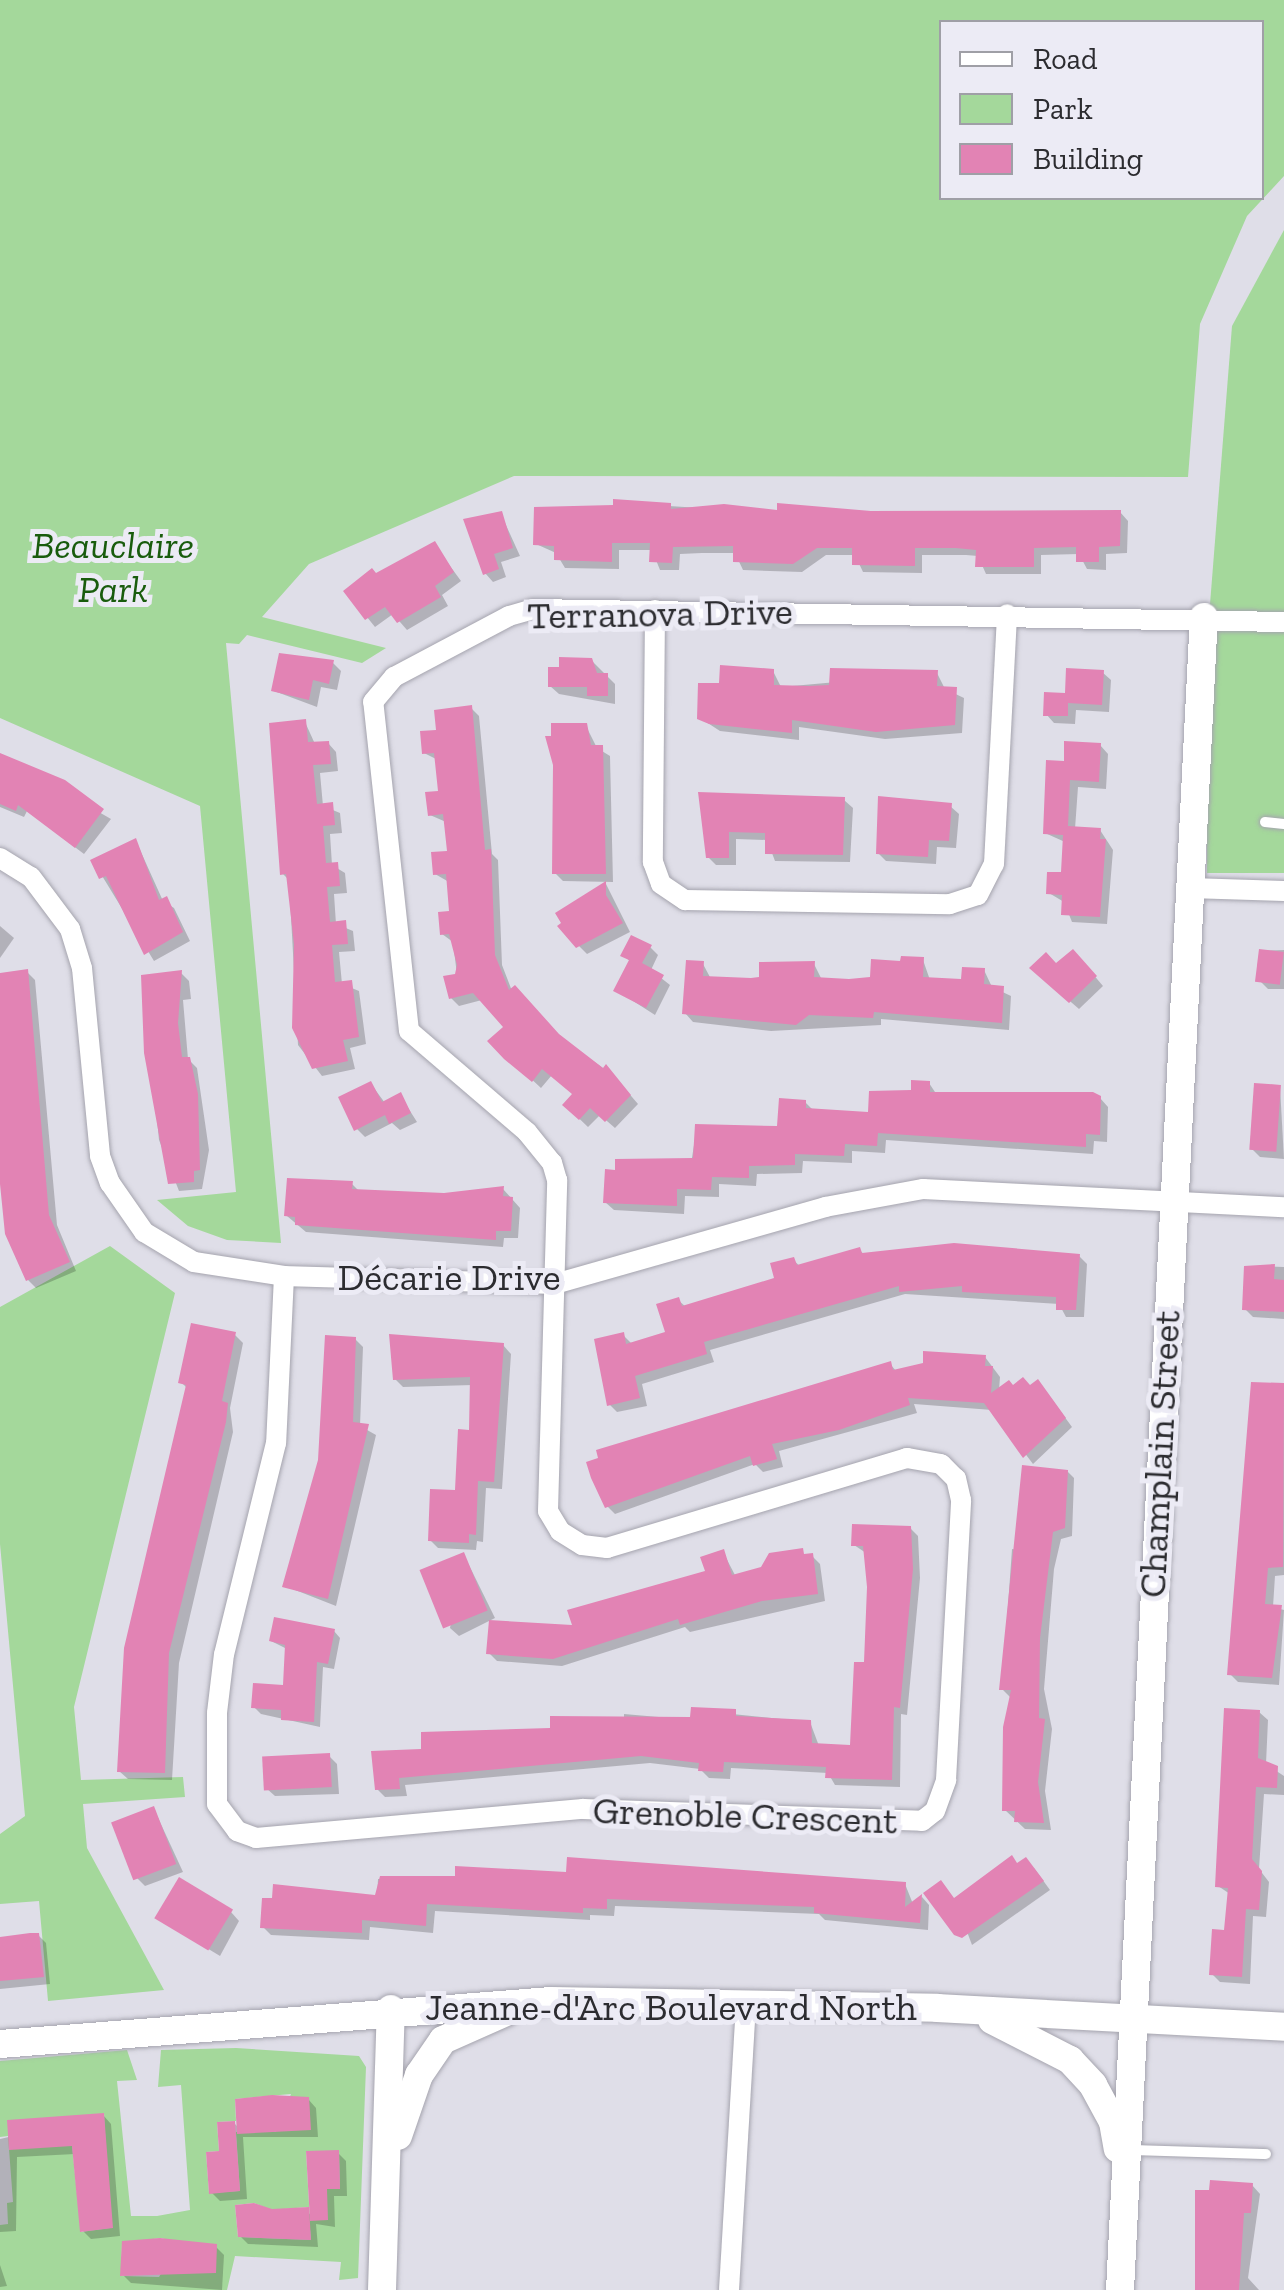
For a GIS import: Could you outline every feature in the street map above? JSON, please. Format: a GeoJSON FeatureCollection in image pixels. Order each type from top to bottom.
{"type":"FeatureCollection","features":[{"type":"Feature","properties":{"kind":"main road","name":"Champlain Street"},"geometry":{"type":"LineString","coordinates":[[1120,2290],[1204,618]]}},
{"type":"Feature","properties":{"kind":"main road","name":"Jeanne-d'Arc Boulevard North"},"geometry":{"type":"LineString","coordinates":[[0,2044],[391,2008],[552,2001],[937,2008],[1284,2028]]}},
{"type":"Feature","properties":{"kind":"main road"},"geometry":{"type":"LineString","coordinates":[[388,2175],[419,2075],[444,2040],[470,2024],[552,2001]]}},
{"type":"Feature","properties":{"kind":"main road"},"geometry":{"type":"LineString","coordinates":[[382,2290],[391,2008]]}},
{"type":"Feature","properties":{"kind":"main road"},"geometry":{"type":"LineString","coordinates":[[937,2008],[1022,2030],[1070,2060],[1093,2085],[1113,2122],[1126,2193]]}},
{"type":"Feature","properties":{"kind":"street","name":"Terranova Drive"},"geometry":{"type":"LineString","coordinates":[[555,1284],[559,1198],[552,1163],[527,1132],[409,1032],[373,702],[378,688],[509,616],[558,608],[1284,622]]}},
{"type":"Feature","properties":{"kind":"street"},"geometry":{"type":"LineString","coordinates":[[655,610],[652,862],[661,884],[685,900],[950,904],[978,895],[994,864],[1007,614]]}},
{"type":"Feature","properties":{"kind":"street","name":"Décarie Drive"},"geometry":{"type":"LineString","coordinates":[[0,858],[32,877],[70,928],[82,968],[100,1156],[124,1208],[178,1256],[284,1276],[555,1284],[890,1194],[974,1190],[1284,1207]]}},
{"type":"Feature","properties":{"kind":"street"},"geometry":{"type":"LineString","coordinates":[[1190,888],[1284,891]]}},
{"type":"Feature","properties":{"kind":"street","name":"Grenoble Crescent"},"geometry":{"type":"LineString","coordinates":[[284,1276],[276,1443],[224,1654],[217,1714],[217,1804],[237,1831],[256,1838],[583,1808],[907,1825],[935,1811],[946,1780],[961,1500],[956,1479],[942,1464],[907,1458],[607,1548],[582,1545],[560,1531],[544,1488],[555,1284]]}},
{"type":"Feature","properties":{"kind":"street"},"geometry":{"type":"LineString","coordinates":[[730,2290],[746,2004]]}},
{"type":"Feature","properties":{"kind":"lane"},"geometry":{"type":"LineString","coordinates":[[1265,822],[1284,824]]}},
{"type":"Feature","properties":{"kind":"lane"},"geometry":{"type":"LineString","coordinates":[[1128,2150],[1266,2154]]}},
{"type":"Feature","properties":{"kind":"green space","name":"Beauclaire Park"},"geometry":{"type":"Polygon","coordinates":[[[0,0],[1284,0],[1284,176],[1264,198],[1264,20],[939,20],[939,200],[1262,200],[1247,216],[1200,324],[1188,477],[514,476],[309,564],[262,617],[386,648],[362,663],[247,635],[239,644],[226,643],[281,1243],[227,1240],[188,1226],[157,1200],[236,1192],[200,806],[0,718],[0,0]]]}},
{"type":"Feature","properties":{"kind":"green space"},"geometry":{"type":"Polygon","coordinates":[[[1284,230],[1284,621],[1209,617],[1232,326],[1284,230]]]}},
{"type":"Feature","properties":{"kind":"green space"},"geometry":{"type":"Polygon","coordinates":[[[1207,627],[1284,627],[1284,873],[1207,873],[1207,627]]]}},
{"type":"Feature","properties":{"kind":"green space"},"geometry":{"type":"Polygon","coordinates":[[[110,1246],[175,1293],[74,1707],[81,1780],[183,1777],[185,1797],[83,1804],[87,1848],[164,1990],[48,2001],[39,1901],[0,1904],[0,1834],[25,1816],[0,1544],[0,1307],[110,1246]]]}},
{"type":"Feature","properties":{"kind":"green space"},"geometry":{"type":"Polygon","coordinates":[[[236,2048],[359,2056],[366,2067],[358,2278],[339,2280],[341,2262],[235,2256],[227,2290],[0,2290],[0,2225],[8,2224],[7,2203],[13,2202],[8,2136],[0,2137],[0,2061],[127,2050],[137,2080],[117,2081],[131,2216],[157,2216],[190,2210],[181,2085],[158,2087],[161,2050],[236,2048]],[[291,2094],[235,2099],[236,2121],[217,2122],[219,2151],[206,2152],[209,2193],[240,2191],[236,2132],[276,2132],[291,2094]],[[104,2113],[71,2136],[81,2232],[110,2228],[104,2113]],[[306,2151],[310,2221],[327,2189],[340,2188],[339,2151],[306,2151]],[[254,2203],[235,2205],[238,2237],[311,2240],[308,2207],[272,2210],[254,2203]],[[161,2238],[122,2243],[121,2276],[159,2277],[180,2243],[161,2238]]]}},
{"type":"Feature","properties":{"kind":"building"},"geometry":{"type":"Polygon","coordinates":[[[613,499],[671,503],[671,509],[724,504],[777,510],[777,503],[871,511],[1121,510],[1120,546],[1099,547],[1099,562],[1076,562],[1076,547],[1034,548],[1034,567],[975,567],[976,550],[956,548],[915,548],[915,566],[852,565],[852,548],[817,548],[793,564],[733,562],[733,546],[673,547],[672,563],[649,562],[650,543],[612,543],[612,562],[554,560],[554,546],[533,545],[534,507],[613,505],[613,499]]]}},
{"type":"Feature","properties":{"kind":"building"},"geometry":{"type":"Polygon","coordinates":[[[502,511],[513,548],[494,554],[499,569],[483,575],[463,519],[502,511]]]}},
{"type":"Feature","properties":{"kind":"building"},"geometry":{"type":"Polygon","coordinates":[[[435,541],[454,572],[435,586],[441,597],[397,623],[385,607],[365,620],[343,591],[372,568],[376,573],[435,541]]]}},
{"type":"Feature","properties":{"kind":"building"},"geometry":{"type":"Polygon","coordinates":[[[279,653],[334,660],[329,684],[313,680],[309,700],[271,691],[279,653]]]}},
{"type":"Feature","properties":{"kind":"building"},"geometry":{"type":"Polygon","coordinates":[[[559,657],[592,658],[597,673],[608,673],[608,696],[587,696],[587,687],[548,687],[548,667],[559,667],[559,657]]]}},
{"type":"Feature","properties":{"kind":"building"},"geometry":{"type":"Polygon","coordinates":[[[720,665],[774,669],[774,685],[809,686],[829,685],[830,668],[938,670],[937,686],[957,687],[955,725],[876,732],[792,720],[792,733],[709,724],[697,719],[698,683],[719,683],[720,665]]]}},
{"type":"Feature","properties":{"kind":"building"},"geometry":{"type":"Polygon","coordinates":[[[1066,668],[1104,670],[1102,705],[1068,703],[1068,716],[1043,716],[1044,692],[1065,693],[1066,668]]]}},
{"type":"Feature","properties":{"kind":"building"},"geometry":{"type":"Polygon","coordinates":[[[472,705],[485,850],[491,849],[495,955],[509,990],[515,985],[559,1034],[603,1068],[606,1064],[631,1095],[605,1122],[590,1108],[579,1120],[562,1105],[572,1094],[542,1069],[532,1082],[504,1059],[487,1041],[503,1027],[473,993],[449,999],[443,976],[455,974],[457,965],[449,934],[440,935],[438,912],[449,911],[446,874],[433,875],[431,852],[447,851],[443,814],[428,816],[425,792],[438,791],[434,753],[422,754],[420,731],[436,730],[434,710],[472,705]]]}},
{"type":"Feature","properties":{"kind":"building"},"geometry":{"type":"Polygon","coordinates":[[[306,719],[308,742],[329,741],[331,764],[313,765],[317,804],[333,802],[335,825],[323,826],[326,863],[338,862],[340,886],[327,887],[330,922],[346,920],[348,944],[332,945],[335,982],[352,980],[359,1037],[343,1040],[348,1061],[312,1069],[292,1028],[294,944],[286,874],[280,875],[269,723],[306,719]]]}},
{"type":"Feature","properties":{"kind":"building"},"geometry":{"type":"Polygon","coordinates":[[[551,723],[587,723],[591,745],[603,745],[606,874],[552,874],[553,765],[545,736],[551,736],[551,723]]]}},
{"type":"Feature","properties":{"kind":"building"},"geometry":{"type":"Polygon","coordinates":[[[1064,741],[1101,743],[1099,782],[1070,780],[1068,826],[1101,828],[1100,839],[1106,839],[1100,917],[1061,915],[1062,895],[1046,894],[1047,872],[1061,872],[1063,835],[1043,834],[1046,760],[1064,761],[1064,741]]]}},
{"type":"Feature","properties":{"kind":"building"},"geometry":{"type":"Polygon","coordinates":[[[0,753],[65,780],[104,809],[75,848],[18,805],[16,811],[0,804],[0,753]]]}},
{"type":"Feature","properties":{"kind":"building"},"geometry":{"type":"Polygon","coordinates":[[[698,792],[845,797],[843,855],[765,854],[765,833],[729,832],[729,858],[706,858],[698,792]]]}},
{"type":"Feature","properties":{"kind":"building"},"geometry":{"type":"Polygon","coordinates":[[[878,796],[952,803],[949,841],[929,840],[928,857],[876,854],[878,796]]]}},
{"type":"Feature","properties":{"kind":"building"},"geometry":{"type":"Polygon","coordinates":[[[136,838],[159,900],[167,896],[183,932],[144,955],[106,876],[99,879],[90,860],[136,838]]]}},
{"type":"Feature","properties":{"kind":"building"},"geometry":{"type":"Polygon","coordinates":[[[606,881],[606,895],[623,923],[576,948],[557,926],[561,923],[555,913],[606,881]]]}},
{"type":"Feature","properties":{"kind":"building"},"geometry":{"type":"Polygon","coordinates":[[[631,935],[652,945],[642,963],[664,975],[646,1008],[613,991],[629,960],[620,956],[631,935]]]}},
{"type":"Feature","properties":{"kind":"building"},"geometry":{"type":"Polygon","coordinates":[[[1073,949],[1097,976],[1069,1003],[1029,968],[1046,952],[1056,963],[1073,949]]]}},
{"type":"Feature","properties":{"kind":"building"},"geometry":{"type":"Polygon","coordinates":[[[1259,949],[1284,952],[1280,985],[1255,982],[1259,949]]]}},
{"type":"Feature","properties":{"kind":"building"},"geometry":{"type":"Polygon","coordinates":[[[901,956],[924,957],[923,977],[961,979],[962,967],[985,968],[984,984],[1004,986],[1002,1023],[874,1012],[873,1018],[809,1015],[796,1025],[682,1014],[686,960],[704,961],[703,976],[751,978],[759,977],[759,962],[815,961],[814,977],[849,979],[870,977],[871,959],[900,961],[901,956]]]}},
{"type":"Feature","properties":{"kind":"building"},"geometry":{"type":"Polygon","coordinates":[[[28,969],[49,1215],[70,1262],[26,1281],[5,1234],[0,1184],[0,973],[28,969]]]}},
{"type":"Feature","properties":{"kind":"building"},"geometry":{"type":"Polygon","coordinates":[[[182,970],[178,1023],[182,1057],[190,1057],[198,1094],[200,1170],[194,1171],[194,1182],[168,1184],[144,1053],[141,975],[182,970]]]}},
{"type":"Feature","properties":{"kind":"building"},"geometry":{"type":"Polygon","coordinates":[[[911,1080],[930,1081],[930,1092],[1093,1092],[1101,1096],[1100,1135],[1086,1134],[1086,1147],[878,1133],[877,1146],[845,1144],[844,1156],[795,1154],[795,1165],[749,1166],[749,1178],[712,1177],[711,1190],[677,1189],[677,1206],[603,1203],[605,1169],[615,1170],[615,1159],[693,1158],[695,1124],[777,1126],[779,1098],[806,1100],[806,1108],[868,1112],[869,1091],[911,1090],[911,1080]]]}},
{"type":"Feature","properties":{"kind":"building"},"geometry":{"type":"Polygon","coordinates":[[[371,1081],[382,1102],[401,1092],[411,1113],[389,1124],[385,1115],[354,1131],[338,1097],[371,1081]]]}},
{"type":"Feature","properties":{"kind":"building"},"geometry":{"type":"Polygon","coordinates":[[[1254,1083],[1281,1085],[1276,1152],[1249,1150],[1254,1083]]]}},
{"type":"Feature","properties":{"kind":"building"},"geometry":{"type":"Polygon","coordinates":[[[287,1178],[353,1181],[352,1189],[444,1193],[504,1186],[503,1196],[513,1197],[511,1231],[496,1231],[496,1240],[295,1225],[295,1217],[284,1216],[287,1178]]]}},
{"type":"Feature","properties":{"kind":"building"},"geometry":{"type":"Polygon","coordinates":[[[954,1243],[1080,1254],[1076,1310],[1056,1310],[1056,1297],[962,1292],[962,1286],[899,1292],[899,1286],[704,1342],[707,1354],[635,1376],[640,1398],[607,1406],[594,1339],[624,1332],[626,1344],[665,1332],[656,1304],[679,1297],[682,1306],[774,1278],[770,1263],[794,1257],[797,1265],[860,1247],[862,1253],[954,1243]]]}},
{"type":"Feature","properties":{"kind":"building"},"geometry":{"type":"Polygon","coordinates":[[[1275,1264],[1274,1279],[1284,1280],[1284,1312],[1242,1310],[1244,1266],[1275,1264]]]}},
{"type":"Feature","properties":{"kind":"building"},"geometry":{"type":"Polygon","coordinates":[[[191,1323],[236,1332],[222,1401],[228,1403],[226,1422],[169,1653],[165,1773],[117,1772],[124,1648],[186,1385],[178,1383],[191,1323]]]}},
{"type":"Feature","properties":{"kind":"building"},"geometry":{"type":"Polygon","coordinates":[[[389,1334],[504,1343],[494,1482],[478,1481],[476,1535],[469,1534],[469,1543],[428,1541],[430,1489],[455,1490],[458,1429],[469,1430],[470,1377],[393,1380],[389,1334]]]}},
{"type":"Feature","properties":{"kind":"building"},"geometry":{"type":"Polygon","coordinates":[[[325,1335],[356,1337],[353,1422],[369,1424],[328,1599],[282,1587],[318,1460],[325,1335]]]}},
{"type":"Feature","properties":{"kind":"building"},"geometry":{"type":"Polygon","coordinates":[[[923,1351],[986,1355],[985,1366],[993,1366],[991,1393],[1009,1380],[1013,1385],[1023,1377],[1030,1385],[1038,1379],[1066,1418],[1023,1458],[984,1403],[908,1398],[910,1405],[839,1430],[772,1444],[777,1459],[753,1466],[750,1456],[605,1508],[591,1478],[586,1462],[598,1458],[596,1450],[891,1361],[893,1370],[923,1363],[923,1351]]]}},
{"type":"Feature","properties":{"kind":"building"},"geometry":{"type":"Polygon","coordinates":[[[1251,1382],[1284,1383],[1283,1567],[1268,1568],[1265,1604],[1282,1605],[1272,1678],[1227,1675],[1251,1382]]]}},
{"type":"Feature","properties":{"kind":"building"},"geometry":{"type":"Polygon","coordinates":[[[1022,1465],[1068,1470],[1065,1528],[1053,1532],[1040,1638],[1039,1718],[1045,1719],[1038,1782],[1044,1823],[1014,1822],[1015,1811],[1002,1811],[1003,1727],[1011,1690],[999,1690],[1022,1465]]]}},
{"type":"Feature","properties":{"kind":"building"},"geometry":{"type":"Polygon","coordinates":[[[852,1524],[911,1526],[913,1569],[900,1708],[894,1707],[892,1780],[825,1778],[826,1767],[768,1764],[724,1762],[723,1772],[698,1771],[699,1763],[641,1756],[399,1778],[400,1789],[375,1790],[371,1751],[421,1749],[421,1732],[550,1728],[550,1716],[690,1717],[691,1707],[736,1709],[736,1716],[811,1720],[812,1743],[850,1745],[854,1662],[864,1662],[867,1587],[863,1546],[851,1546],[852,1524]]]}},
{"type":"Feature","properties":{"kind":"building"},"geometry":{"type":"Polygon","coordinates":[[[803,1548],[804,1554],[813,1553],[818,1594],[762,1601],[680,1625],[678,1619],[553,1659],[486,1654],[489,1620],[572,1625],[567,1610],[705,1571],[700,1557],[724,1549],[732,1575],[761,1567],[769,1553],[803,1548]]]}},
{"type":"Feature","properties":{"kind":"building"},"geometry":{"type":"Polygon","coordinates":[[[464,1552],[488,1610],[443,1628],[419,1570],[464,1552]]]}},
{"type":"Feature","properties":{"kind":"building"},"geometry":{"type":"Polygon","coordinates":[[[274,1617],[335,1629],[328,1664],[317,1662],[314,1722],[281,1720],[281,1710],[251,1708],[253,1683],[283,1685],[285,1645],[269,1641],[274,1617]]]}},
{"type":"Feature","properties":{"kind":"building"},"geometry":{"type":"Polygon","coordinates":[[[1224,1708],[1260,1710],[1258,1758],[1278,1766],[1277,1788],[1256,1787],[1252,1859],[1262,1871],[1259,1910],[1246,1909],[1242,1977],[1209,1975],[1212,1929],[1224,1930],[1228,1888],[1215,1887],[1224,1708]]]}},
{"type":"Feature","properties":{"kind":"building"},"geometry":{"type":"Polygon","coordinates":[[[330,1753],[332,1787],[264,1791],[262,1757],[330,1753]]]}},
{"type":"Feature","properties":{"kind":"building"},"geometry":{"type":"Polygon","coordinates":[[[154,1806],[176,1864],[133,1880],[111,1822],[154,1806]]]}},
{"type":"Feature","properties":{"kind":"building"},"geometry":{"type":"Polygon","coordinates":[[[1012,1855],[1017,1863],[1026,1857],[1044,1881],[962,1938],[954,1935],[923,1893],[941,1880],[954,1898],[1012,1855]]]}},
{"type":"Feature","properties":{"kind":"building"},"geometry":{"type":"Polygon","coordinates":[[[567,1857],[906,1882],[905,1907],[922,1894],[920,1923],[814,1913],[814,1907],[607,1899],[607,1909],[583,1908],[583,1913],[427,1904],[426,1926],[362,1920],[362,1933],[260,1928],[262,1898],[272,1898],[273,1884],[375,1895],[380,1876],[455,1876],[455,1866],[566,1872],[567,1857]]]}},
{"type":"Feature","properties":{"kind":"building"},"geometry":{"type":"Polygon","coordinates":[[[179,1877],[233,1909],[208,1951],[154,1918],[179,1877]]]}},
{"type":"Feature","properties":{"kind":"building"},"geometry":{"type":"Polygon","coordinates":[[[39,1933],[44,1977],[0,1981],[0,1937],[39,1933]]]}},
{"type":"Feature","properties":{"kind":"building"},"geometry":{"type":"Polygon","coordinates":[[[309,2097],[311,2130],[237,2134],[235,2099],[309,2097]]]}},
{"type":"Feature","properties":{"kind":"building"},"geometry":{"type":"Polygon","coordinates":[[[104,2113],[113,2228],[80,2232],[72,2146],[9,2150],[7,2120],[104,2113]]]}},
{"type":"Feature","properties":{"kind":"building"},"geometry":{"type":"Polygon","coordinates":[[[235,2121],[240,2191],[209,2194],[206,2152],[219,2151],[217,2122],[235,2121]]]}},
{"type":"Feature","properties":{"kind":"building"},"geometry":{"type":"Polygon","coordinates":[[[339,2150],[340,2189],[327,2189],[328,2220],[310,2221],[306,2151],[339,2150]]]}},
{"type":"Feature","properties":{"kind":"building"},"geometry":{"type":"Polygon","coordinates":[[[1210,2180],[1253,2183],[1251,2213],[1244,2213],[1239,2290],[1195,2290],[1195,2190],[1209,2190],[1210,2180]]]}},
{"type":"Feature","properties":{"kind":"building"},"geometry":{"type":"Polygon","coordinates":[[[254,2203],[272,2209],[309,2207],[311,2240],[238,2237],[235,2205],[254,2203]]]}},
{"type":"Feature","properties":{"kind":"building"},"geometry":{"type":"Polygon","coordinates":[[[160,2238],[217,2244],[216,2273],[120,2276],[122,2241],[160,2238]]]}}]}
